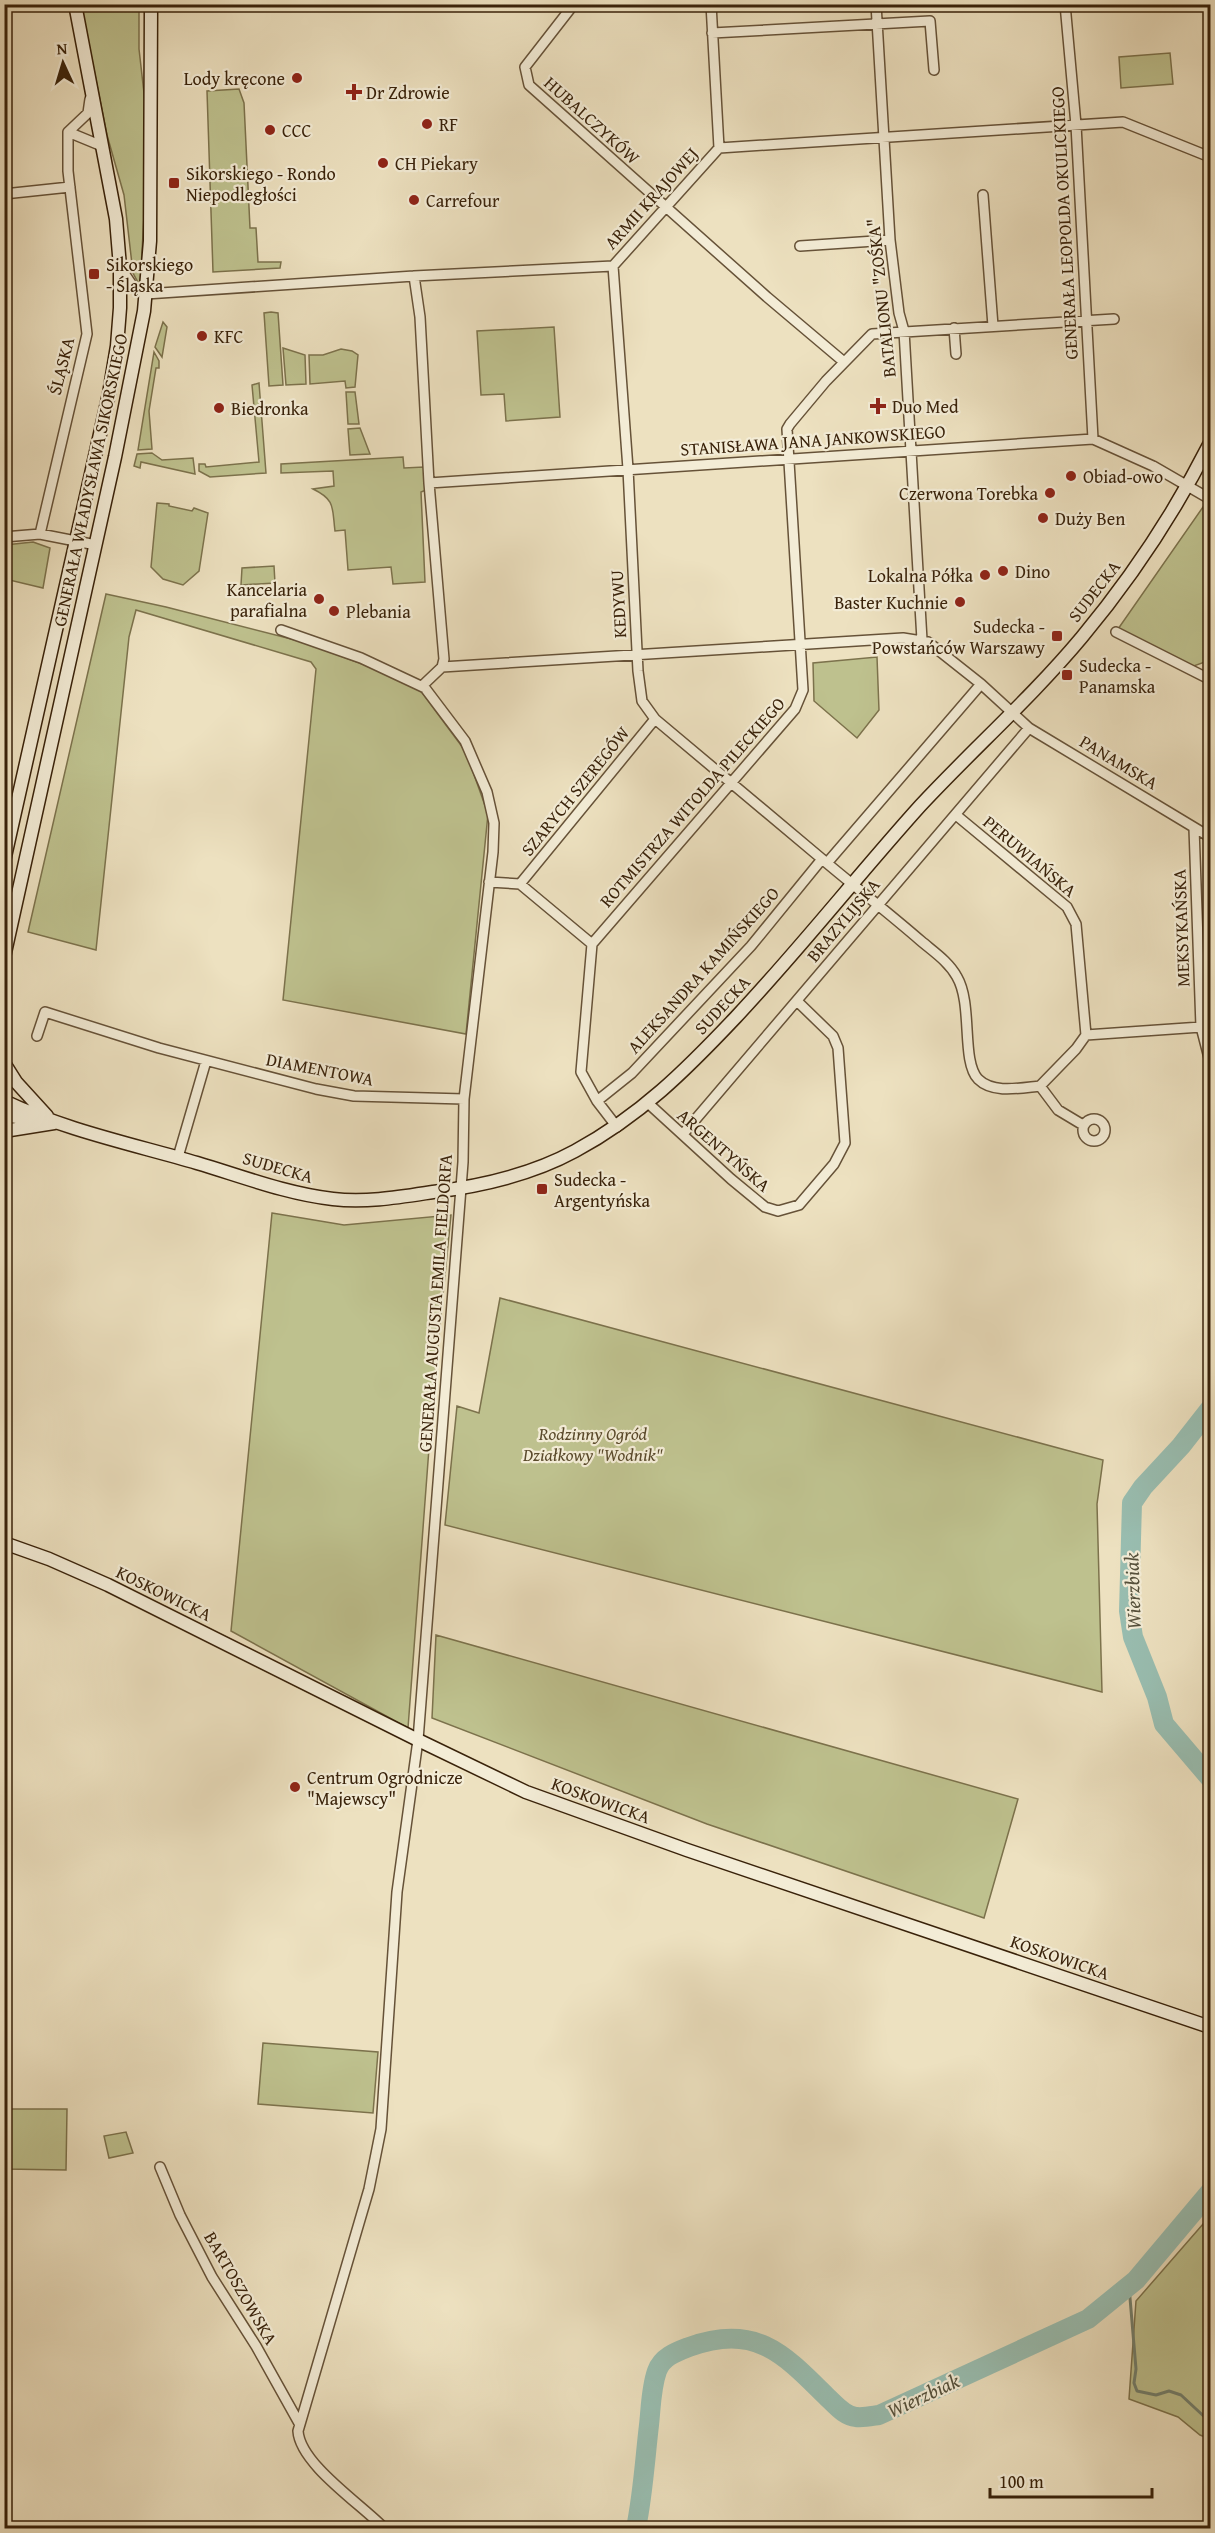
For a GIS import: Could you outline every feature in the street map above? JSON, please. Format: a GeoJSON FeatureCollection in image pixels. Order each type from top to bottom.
{"type":"FeatureCollection","features":[{"type":"Feature","properties":{"kind":"street","name":"GENERAŁA WŁADYSŁAWA SIKORSKIEGO"},"geometry":{"type":"LineString","coordinates":[[4,861],[117,346],[121,302],[116,219],[75,4]]}},
{"type":"Feature","properties":{"kind":"street","name":"GENERAŁA WŁADYSŁAWA SIKORSKIEGO"},"geometry":{"type":"LineString","coordinates":[[4,957],[132,383],[146,294],[150,241],[151,4]]}},
{"type":"Feature","properties":{"kind":"street","name":"HUBALCZYKÓW"},"geometry":{"type":"LineString","coordinates":[[574,4],[525,67],[529,85],[665,207],[844,362]]}},
{"type":"Feature","properties":{"kind":"street"},"geometry":{"type":"LineString","coordinates":[[711,4],[719,148]]}},
{"type":"Feature","properties":{"kind":"street","name":"BATALIONU \"ZOŚKA\""},"geometry":{"type":"LineString","coordinates":[[876,4],[890,240],[899,313],[904,331],[922,640]]}},
{"type":"Feature","properties":{"kind":"street","name":"GENERAŁA LEOPOLDA OKULICKIEGO"},"geometry":{"type":"LineString","coordinates":[[1065,4],[1076,125],[1094,439]]}},
{"type":"Feature","properties":{"kind":"street"},"geometry":{"type":"LineString","coordinates":[[712,33],[930,21],[934,70]]}},
{"type":"Feature","properties":{"kind":"street"},"geometry":{"type":"LineString","coordinates":[[91,86],[88,113],[68,132],[102,146]]}},
{"type":"Feature","properties":{"kind":"street","name":"ARMII KRAJOWEJ"},"geometry":{"type":"LineString","coordinates":[[146,294],[414,276],[612,266],[719,148],[1123,122],[1210,157]]}},
{"type":"Feature","properties":{"kind":"street","name":"ŚLĄSKA"},"geometry":{"type":"LineString","coordinates":[[40,534],[87,334],[70,187],[68,132]]}},
{"type":"Feature","properties":{"kind":"street"},"geometry":{"type":"LineString","coordinates":[[4,194],[70,187]]}},
{"type":"Feature","properties":{"kind":"street"},"geometry":{"type":"LineString","coordinates":[[983,195],[993,326]]}},
{"type":"Feature","properties":{"kind":"street"},"geometry":{"type":"LineString","coordinates":[[800,246],[890,240]]}},
{"type":"Feature","properties":{"kind":"street","name":"KEDYWU"},"geometry":{"type":"LineString","coordinates":[[612,266],[628,469],[640,693],[646,709],[655,719],[824,861]]}},
{"type":"Feature","properties":{"kind":"street"},"geometry":{"type":"LineString","coordinates":[[120,267],[132,285],[146,294]]}},
{"type":"Feature","properties":{"kind":"street"},"geometry":{"type":"LineString","coordinates":[[414,276],[420,316],[429,483],[444,659],[442,668],[422,686]]}},
{"type":"Feature","properties":{"kind":"street","name":"ROTMISTRZA WITOLDA PILECKIEGO"},"geometry":{"type":"LineString","coordinates":[[592,944],[801,699],[803,690],[787,429],[790,424],[844,362],[872,334],[1114,319]]}},
{"type":"Feature","properties":{"kind":"street"},"geometry":{"type":"LineString","coordinates":[[954,328],[956,354]]}},
{"type":"Feature","properties":{"kind":"street","name":"STANISŁAWA JANA JANKOWSKIEGO"},"geometry":{"type":"LineString","coordinates":[[429,483],[1094,439],[1153,466],[1210,500]]}},
{"type":"Feature","properties":{"kind":"street","name":"SUDECKA"},"geometry":{"type":"LineString","coordinates":[[4,1115],[55,1123],[315,1196],[336,1199],[390,1198],[460,1189],[511,1178],[573,1152],[617,1127],[649,1104],[748,1004],[921,806],[1063,659],[1102,611],[1164,526],[1210,443]]}},
{"type":"Feature","properties":{"kind":"street"},"geometry":{"type":"LineString","coordinates":[[4,537],[40,534],[96,545]]}},
{"type":"Feature","properties":{"kind":"street","name":"GENERAŁA AUGUSTA EMILA FIELDORFA"},"geometry":{"type":"LineString","coordinates":[[281,630],[361,658],[422,686],[465,741],[487,792],[494,823],[464,1099],[463,1161],[418,1740],[397,1892],[381,2129],[369,2189],[299,2423]]}},
{"type":"Feature","properties":{"kind":"street"},"geometry":{"type":"LineString","coordinates":[[1116,632],[1210,678]]}},
{"type":"Feature","properties":{"kind":"street"},"geometry":{"type":"LineString","coordinates":[[442,668],[903,638],[922,640]]}},
{"type":"Feature","properties":{"kind":"street","name":"PANAMSKA"},"geometry":{"type":"LineString","coordinates":[[922,640],[940,651],[981,684],[1029,728],[1210,837]]}},
{"type":"Feature","properties":{"kind":"street","name":"ALEKSANDRA KAMIŃSKIEGO"},"geometry":{"type":"LineString","coordinates":[[597,1101],[632,1073],[751,946],[981,684]]}},
{"type":"Feature","properties":{"kind":"street","name":"SZARYCH SZEREGÓW"},"geometry":{"type":"LineString","coordinates":[[520,884],[655,719]]}},
{"type":"Feature","properties":{"kind":"street","name":"BRAZYLIJSKA"},"geometry":{"type":"LineString","coordinates":[[683,1134],[798,1002],[1029,728]]}},
{"type":"Feature","properties":{"kind":"street","name":"PERUWIAŃSKA"},"geometry":{"type":"LineString","coordinates":[[956,815],[1067,907],[1076,924],[1086,1035]]}},
{"type":"Feature","properties":{"kind":"street","name":"MEKSYKAŃSKA"},"geometry":{"type":"LineString","coordinates":[[1194,828],[1201,1027],[1209,1058]]}},
{"type":"Feature","properties":{"kind":"street"},"geometry":{"type":"LineString","coordinates":[[824,861],[947,963],[957,976],[966,995],[974,1074],[989,1087],[1005,1089],[1040,1086],[1076,1049],[1086,1035],[1201,1027]]}},
{"type":"Feature","properties":{"kind":"street"},"geometry":{"type":"LineString","coordinates":[[489,882],[520,884],[592,944],[582,1072],[597,1101],[617,1127]]}},
{"type":"Feature","properties":{"kind":"street"},"geometry":{"type":"LineString","coordinates":[[1199,976],[1210,975]]}},
{"type":"Feature","properties":{"kind":"street","name":"ARGENTYŃSKA"},"geometry":{"type":"LineString","coordinates":[[649,1104],[765,1207],[778,1211],[799,1205],[827,1172],[845,1143],[838,1048],[832,1035],[798,1002]]}},
{"type":"Feature","properties":{"kind":"street","name":"DIAMENTOWA"},"geometry":{"type":"LineString","coordinates":[[37,1036],[45,1012],[206,1061],[316,1089],[354,1096],[464,1099]]}},
{"type":"Feature","properties":{"kind":"street"},"geometry":{"type":"LineString","coordinates":[[178,1157],[206,1061]]}},
{"type":"Feature","properties":{"kind":"street"},"geometry":{"type":"LineString","coordinates":[[4,1063],[16,1082],[39,1109],[55,1123]]}},
{"type":"Feature","properties":{"kind":"street"},"geometry":{"type":"LineString","coordinates":[[1040,1086],[1058,1110],[1083,1125]]}},
{"type":"Feature","properties":{"kind":"street","name":"SUDECKA"},"geometry":{"type":"LineString","coordinates":[[4,1101],[55,1123]]}},
{"type":"Feature","properties":{"kind":"street"},"geometry":{"type":"LineString","coordinates":[[4,1131],[55,1123]]}},
{"type":"Feature","properties":{"kind":"street","name":"KOSKOWICKA"},"geometry":{"type":"LineString","coordinates":[[4,1544],[49,1559],[108,1585],[526,1792],[638,1833],[1210,2027]]}},
{"type":"Feature","properties":{"kind":"street","name":"BARTOSZOWSKA"},"geometry":{"type":"LineString","coordinates":[[160,2167],[180,2215],[212,2277],[256,2346],[299,2423]]}},
{"type":"Feature","properties":{"kind":"street"},"geometry":{"type":"LineString","coordinates":[[299,2423],[298,2441],[311,2460],[384,2529]]}},
{"type":"Feature","properties":{"kind":"green space"},"geometry":{"type":"Polygon","coordinates":[[[81,5],[139,5],[139,49],[145,102],[145,199],[140,286],[133,273],[124,195],[107,135],[81,5]]]}},
{"type":"Feature","properties":{"kind":"green space"},"geometry":{"type":"Polygon","coordinates":[[[1170,53],[1173,84],[1121,88],[1119,57],[1170,53]]]}},
{"type":"Feature","properties":{"kind":"green space"},"geometry":{"type":"Polygon","coordinates":[[[239,89],[244,103],[250,228],[256,228],[258,262],[281,262],[280,268],[213,272],[207,91],[239,89]]]}},
{"type":"Feature","properties":{"kind":"green space"},"geometry":{"type":"Polygon","coordinates":[[[264,313],[278,313],[283,385],[269,386],[264,313]]]}},
{"type":"Feature","properties":{"kind":"green space"},"geometry":{"type":"Polygon","coordinates":[[[163,322],[167,327],[162,357],[155,347],[163,322]]]}},
{"type":"Feature","properties":{"kind":"green space"},"geometry":{"type":"Polygon","coordinates":[[[554,327],[560,417],[506,421],[504,394],[481,395],[477,331],[554,327]]]}},
{"type":"Feature","properties":{"kind":"green space"},"geometry":{"type":"Polygon","coordinates":[[[283,348],[305,355],[306,384],[286,385],[283,348]]]}},
{"type":"Feature","properties":{"kind":"green space"},"geometry":{"type":"Polygon","coordinates":[[[341,349],[358,355],[355,387],[346,388],[345,381],[310,384],[309,355],[323,355],[341,349]]]}},
{"type":"Feature","properties":{"kind":"green space"},"geometry":{"type":"Polygon","coordinates":[[[154,352],[159,361],[159,368],[156,368],[149,411],[152,449],[138,450],[154,352]]]}},
{"type":"Feature","properties":{"kind":"green space"},"geometry":{"type":"Polygon","coordinates":[[[259,383],[266,473],[210,477],[199,471],[199,464],[205,464],[206,467],[259,462],[252,385],[259,383]]]}},
{"type":"Feature","properties":{"kind":"green space"},"geometry":{"type":"Polygon","coordinates":[[[346,392],[355,392],[359,424],[348,424],[346,392]]]}},
{"type":"Feature","properties":{"kind":"green space"},"geometry":{"type":"Polygon","coordinates":[[[360,428],[370,454],[350,455],[348,429],[360,428]]]}},
{"type":"Feature","properties":{"kind":"green space"},"geometry":{"type":"Polygon","coordinates":[[[152,453],[162,460],[193,458],[195,474],[141,462],[140,468],[134,466],[137,454],[152,453]]]}},
{"type":"Feature","properties":{"kind":"green space"},"geometry":{"type":"Polygon","coordinates":[[[403,457],[404,468],[424,467],[426,490],[421,492],[425,582],[393,584],[391,567],[348,570],[345,530],[335,531],[332,506],[326,497],[313,489],[334,486],[333,471],[281,473],[281,464],[403,457]]]}},
{"type":"Feature","properties":{"kind":"green space"},"geometry":{"type":"Polygon","coordinates":[[[157,503],[192,511],[194,508],[208,513],[199,571],[183,585],[163,579],[151,567],[157,503]]]}},
{"type":"Feature","properties":{"kind":"green space"},"geometry":{"type":"Polygon","coordinates":[[[1203,507],[1210,511],[1210,651],[1205,662],[1191,667],[1118,629],[1203,507]]]}},
{"type":"Feature","properties":{"kind":"green space"},"geometry":{"type":"Polygon","coordinates":[[[33,542],[50,548],[43,588],[5,579],[5,545],[33,542]]]}},
{"type":"Feature","properties":{"kind":"green space"},"geometry":{"type":"Polygon","coordinates":[[[274,566],[275,583],[241,585],[242,568],[274,566]]]}},
{"type":"Feature","properties":{"kind":"green space"},"geometry":{"type":"Polygon","coordinates":[[[106,594],[303,642],[365,665],[420,690],[466,752],[488,814],[466,1034],[283,1000],[316,669],[311,662],[136,610],[129,637],[96,950],[28,932],[106,594]]]}},
{"type":"Feature","properties":{"kind":"green space"},"geometry":{"type":"Polygon","coordinates":[[[877,657],[879,710],[857,738],[814,701],[813,663],[877,657]]]}},
{"type":"Feature","properties":{"kind":"green space"},"geometry":{"type":"Polygon","coordinates":[[[272,1213],[344,1225],[451,1215],[433,1395],[408,1728],[231,1631],[272,1213]]]}},
{"type":"Feature","properties":{"kind":"green space","name":"Rodzinny Ogród Działkowy \"Wodnik\""},"geometry":{"type":"Polygon","coordinates":[[[500,1298],[1103,1460],[1097,1504],[1102,1692],[445,1525],[457,1406],[479,1413],[500,1298]]]}},
{"type":"Feature","properties":{"kind":"green space"},"geometry":{"type":"Polygon","coordinates":[[[436,1635],[1018,1799],[984,1918],[707,1824],[432,1718],[436,1635]]]}},
{"type":"Feature","properties":{"kind":"green space"},"geometry":{"type":"Polygon","coordinates":[[[263,2043],[378,2052],[373,2113],[258,2104],[263,2043]]]}},
{"type":"Feature","properties":{"kind":"green space"},"geometry":{"type":"Polygon","coordinates":[[[5,2109],[67,2109],[66,2170],[5,2169],[5,2109]]]}},
{"type":"Feature","properties":{"kind":"green space"},"geometry":{"type":"Polygon","coordinates":[[[126,2132],[133,2153],[109,2158],[104,2136],[126,2132]]]}},
{"type":"Feature","properties":{"kind":"green space"},"geometry":{"type":"Polygon","coordinates":[[[1210,2216],[1210,2439],[1200,2435],[1178,2417],[1129,2399],[1136,2301],[1210,2216]]]}},
{"type":"Feature","properties":{"kind":"waterway","name":"Wierzbiak"},"geometry":{"type":"LineString","coordinates":[[1210,1409],[1132,1503],[1129,1611],[1133,1637],[1157,1697],[1164,1724],[1210,1778]]}},
{"type":"Feature","properties":{"kind":"waterway","name":"Wierzbiak"},"geometry":{"type":"LineString","coordinates":[[636,2528],[654,2384],[659,2366],[670,2356],[712,2340],[732,2338],[750,2341],[766,2346],[796,2367],[848,2415],[859,2417],[879,2415],[1088,2319],[1136,2280],[1210,2192]]}},
{"type":"Feature","properties":{"kind":"waterway"},"geometry":{"type":"LineString","coordinates":[[1129,2286],[1136,2369],[1134,2383],[1137,2391],[1156,2395],[1169,2391],[1181,2395],[1210,2422]]}},
{"type":"Feature","properties":{"kind":"place","name":"Lody kręcone"},"geometry":{"type":"Point","coordinates":[297,78]}},
{"type":"Feature","properties":{"kind":"place","name":"Dr Zdrowie"},"geometry":{"type":"Point","coordinates":[354,92]}},
{"type":"Feature","properties":{"kind":"place","name":"RF"},"geometry":{"type":"Point","coordinates":[427,124]}},
{"type":"Feature","properties":{"kind":"place","name":"CCC"},"geometry":{"type":"Point","coordinates":[270,130]}},
{"type":"Feature","properties":{"kind":"place","name":"CH Piekary"},"geometry":{"type":"Point","coordinates":[383,163]}},
{"type":"Feature","properties":{"kind":"place","name":"Sikorskiego - Rondo Niepodległości"},"geometry":{"type":"Point","coordinates":[174,183]}},
{"type":"Feature","properties":{"kind":"place","name":"Carrefour"},"geometry":{"type":"Point","coordinates":[414,200]}},
{"type":"Feature","properties":{"kind":"place","name":"Sikorskiego - Śląska"},"geometry":{"type":"Point","coordinates":[94,274]}},
{"type":"Feature","properties":{"kind":"place","name":"KFC"},"geometry":{"type":"Point","coordinates":[202,336]}},
{"type":"Feature","properties":{"kind":"place","name":"Duo Med"},"geometry":{"type":"Point","coordinates":[878,406]}},
{"type":"Feature","properties":{"kind":"place","name":"Biedronka"},"geometry":{"type":"Point","coordinates":[219,408]}},
{"type":"Feature","properties":{"kind":"place","name":"Obiad-owo"},"geometry":{"type":"Point","coordinates":[1071,476]}},
{"type":"Feature","properties":{"kind":"place","name":"Czerwona Torebka"},"geometry":{"type":"Point","coordinates":[1050,493]}},
{"type":"Feature","properties":{"kind":"place","name":"Duży Ben"},"geometry":{"type":"Point","coordinates":[1043,518]}},
{"type":"Feature","properties":{"kind":"place","name":"Dino"},"geometry":{"type":"Point","coordinates":[1003,571]}},
{"type":"Feature","properties":{"kind":"place","name":"Lokalna Półka"},"geometry":{"type":"Point","coordinates":[985,575]}},
{"type":"Feature","properties":{"kind":"place","name":"Kancelaria parafialna"},"geometry":{"type":"Point","coordinates":[319,599]}},
{"type":"Feature","properties":{"kind":"place","name":"Baster Kuchnie"},"geometry":{"type":"Point","coordinates":[960,602]}},
{"type":"Feature","properties":{"kind":"place","name":"Plebania"},"geometry":{"type":"Point","coordinates":[334,611]}},
{"type":"Feature","properties":{"kind":"place","name":"Sudecka - Powstańców Warszawy"},"geometry":{"type":"Point","coordinates":[1057,636]}},
{"type":"Feature","properties":{"kind":"place","name":"Sudecka - Panamska"},"geometry":{"type":"Point","coordinates":[1067,675]}},
{"type":"Feature","properties":{"kind":"place","name":"Sudecka - Argentyńska"},"geometry":{"type":"Point","coordinates":[542,1189]}},
{"type":"Feature","properties":{"kind":"place","name":"Centrum Ogrodnicze \"Majewscy\""},"geometry":{"type":"Point","coordinates":[295,1787]}}]}
